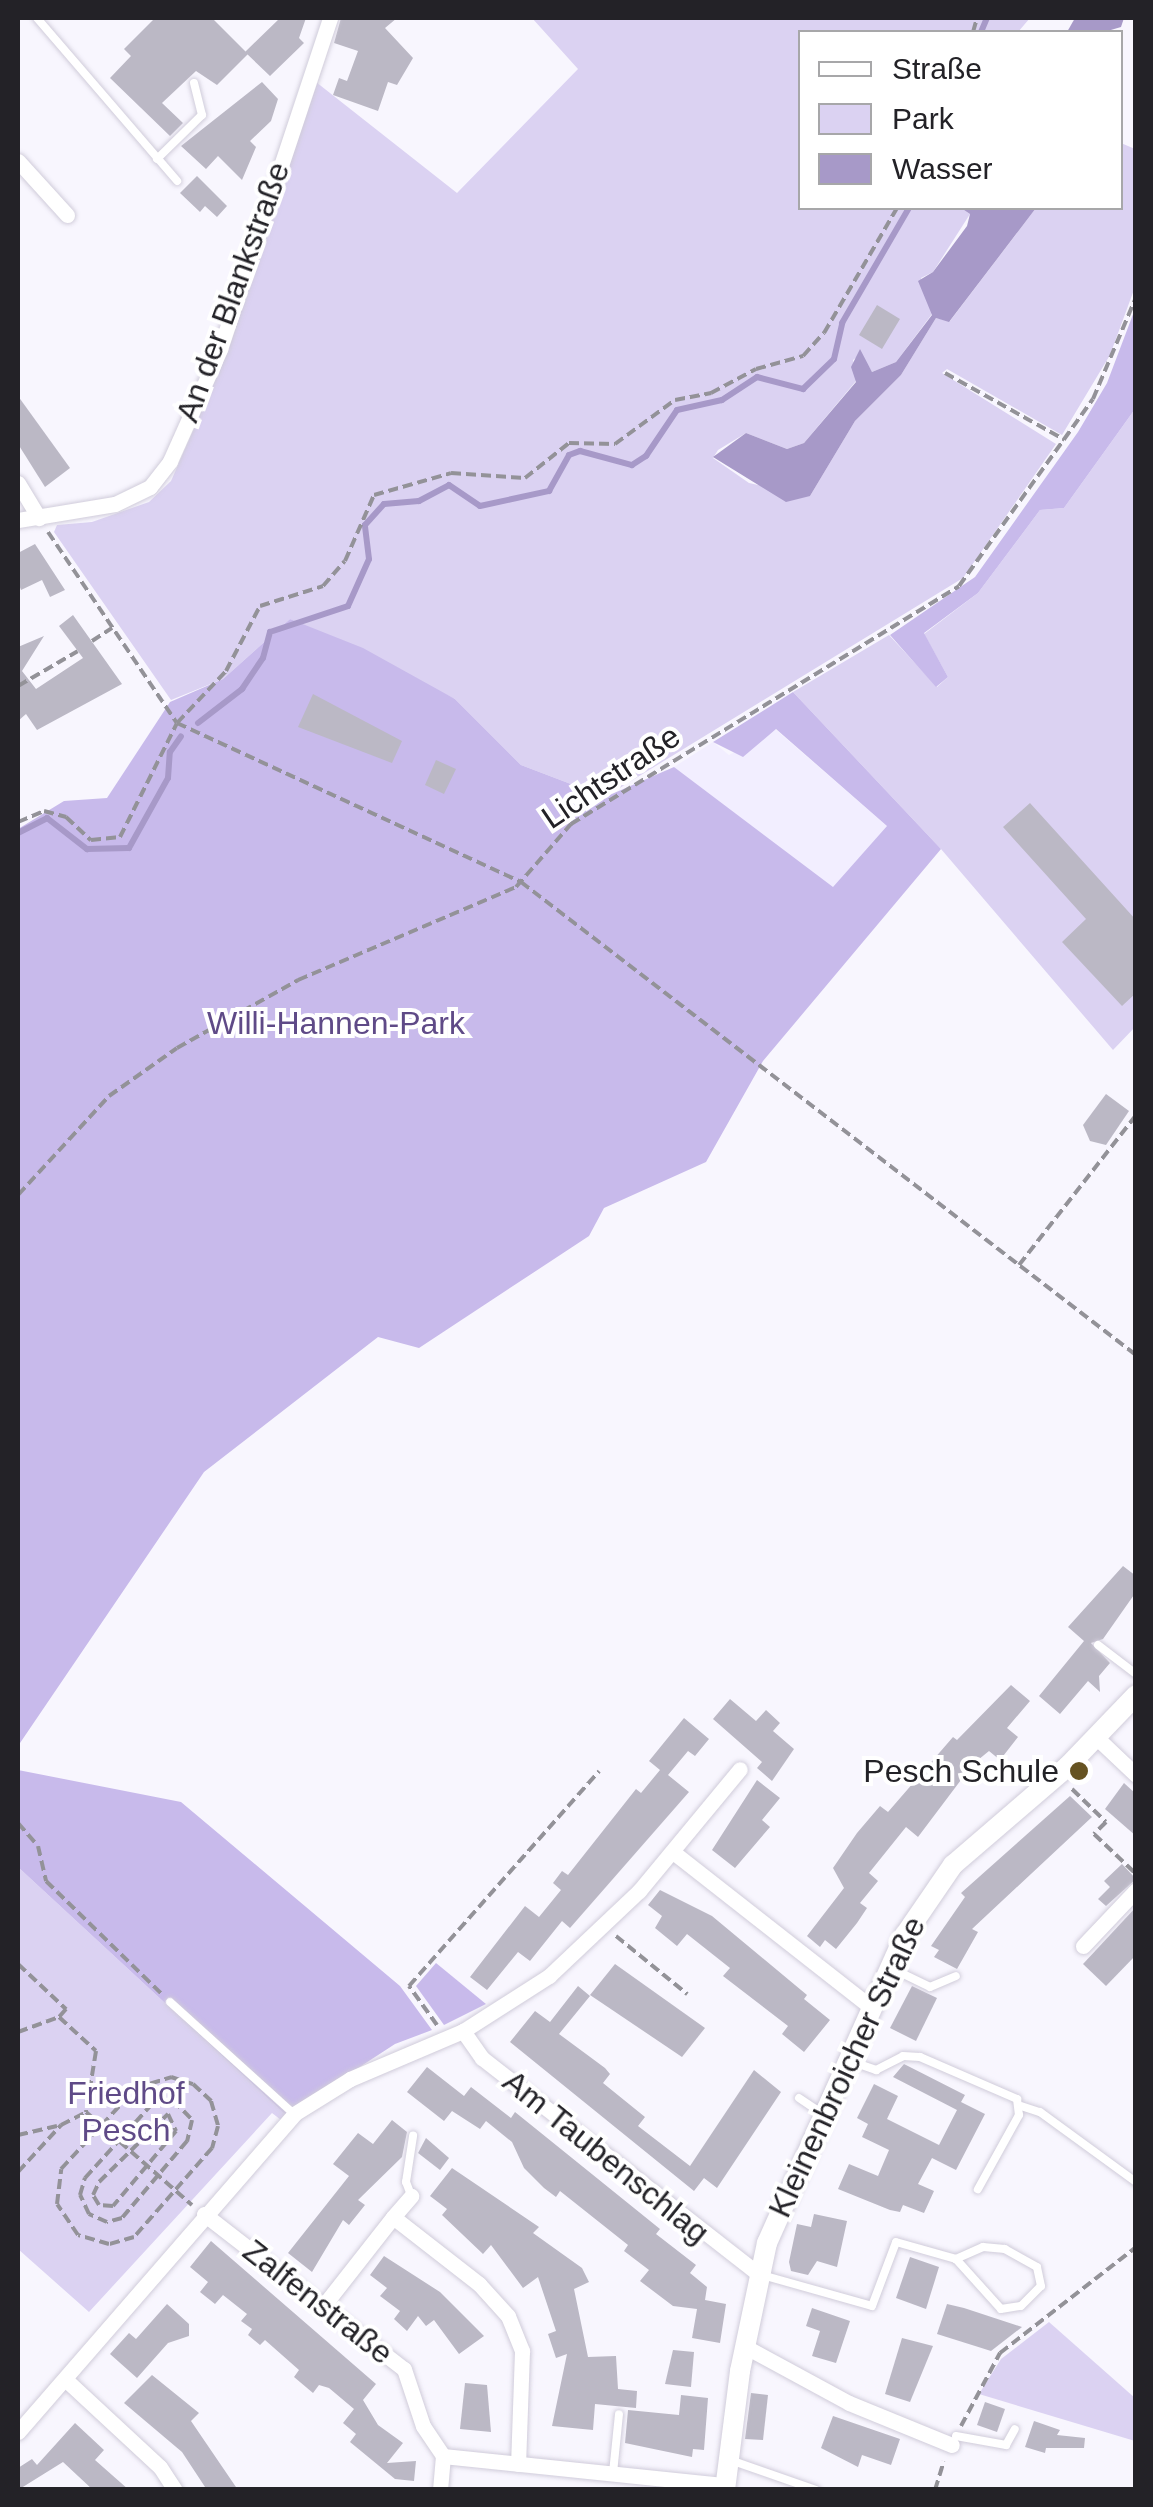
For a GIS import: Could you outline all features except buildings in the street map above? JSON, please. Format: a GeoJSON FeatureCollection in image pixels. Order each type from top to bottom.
{"type":"FeatureCollection","features":[{"type":"Feature","properties":{"kind":"street","name":"An der Blankstraße"},"geometry":{"type":"LineString","coordinates":[[18,520],[129,499],[150,487],[170,461],[220,349],[330,18]]}},
{"type":"Feature","properties":{"kind":"street"},"geometry":{"type":"LineString","coordinates":[[18,162],[67,216]]}},
{"type":"Feature","properties":{"kind":"street"},"geometry":{"type":"LineString","coordinates":[[18,483],[39,518]]}},
{"type":"Feature","properties":{"kind":"street","name":"Kleinenbroicher Straße"},"geometry":{"type":"LineString","coordinates":[[726,2487],[744,2346],[758,2274],[821,2114],[889,1967],[946,1872],[1058,1776],[1136,1694]]}},
{"type":"Feature","properties":{"kind":"street"},"geometry":{"type":"LineString","coordinates":[[1097,1738],[1136,1775]]}},
{"type":"Feature","properties":{"kind":"street"},"geometry":{"type":"LineString","coordinates":[[18,2432],[294,2114],[350,2079],[464,2031],[531,1990],[604,1927],[674,1852],[740,1769]]}},
{"type":"Feature","properties":{"kind":"street"},"geometry":{"type":"LineString","coordinates":[[674,1852],[871,2007]]}},
{"type":"Feature","properties":{"kind":"street"},"geometry":{"type":"LineString","coordinates":[[1083,1946],[1136,1890]]}},
{"type":"Feature","properties":{"kind":"street","name":"Am Taubenschlag"},"geometry":{"type":"LineString","coordinates":[[464,2031],[482,2058],[758,2274]]}},
{"type":"Feature","properties":{"kind":"street"},"geometry":{"type":"LineString","coordinates":[[324,2304],[412,2196]]}},
{"type":"Feature","properties":{"kind":"street","name":"Zalfenstraße"},"geometry":{"type":"LineString","coordinates":[[204,2214],[324,2304],[408,2374],[420,2418],[443,2456]]}},
{"type":"Feature","properties":{"kind":"street"},"geometry":{"type":"LineString","coordinates":[[394,2217],[491,2294],[514,2328],[526,2386],[518,2464]]}},
{"type":"Feature","properties":{"kind":"street"},"geometry":{"type":"LineString","coordinates":[[744,2346],[838,2398],[954,2441]]}},
{"type":"Feature","properties":{"kind":"street"},"geometry":{"type":"LineString","coordinates":[[65,2378],[160,2467],[176,2490]]}},
{"type":"Feature","properties":{"kind":"street"},"geometry":{"type":"LineString","coordinates":[[440,2490],[443,2456],[726,2487]]}},
{"type":"Feature","properties":{"kind":"lane"},"geometry":{"type":"LineString","coordinates":[[36,18],[176,181]]}},
{"type":"Feature","properties":{"kind":"lane"},"geometry":{"type":"LineString","coordinates":[[157,159],[202,114],[194,83]]}},
{"type":"Feature","properties":{"kind":"lane"},"geometry":{"type":"LineString","coordinates":[[1098,1645],[1136,1674]]}},
{"type":"Feature","properties":{"kind":"lane"},"geometry":{"type":"LineString","coordinates":[[889,1967],[930,1986],[956,1976]]}},
{"type":"Feature","properties":{"kind":"lane"},"geometry":{"type":"LineString","coordinates":[[170,2002],[294,2114]]}},
{"type":"Feature","properties":{"kind":"lane"},"geometry":{"type":"LineString","coordinates":[[846,2060],[876,2070],[903,2056],[920,2057],[1040,2112],[1136,2182]]}},
{"type":"Feature","properties":{"kind":"lane"},"geometry":{"type":"LineString","coordinates":[[799,2098],[821,2114]]}},
{"type":"Feature","properties":{"kind":"lane"},"geometry":{"type":"LineString","coordinates":[[978,2189],[1021,2106]]}},
{"type":"Feature","properties":{"kind":"lane"},"geometry":{"type":"LineString","coordinates":[[412,2196],[406,2182],[414,2136]]}},
{"type":"Feature","properties":{"kind":"lane"},"geometry":{"type":"LineString","coordinates":[[758,2274],[872,2306],[896,2242],[956,2260],[1001,2309],[1024,2304],[1041,2286],[1037,2267],[1001,2248],[984,2246],[956,2260]]}},
{"type":"Feature","properties":{"kind":"lane"},"geometry":{"type":"LineString","coordinates":[[613,2474],[619,2414]]}},
{"type":"Feature","properties":{"kind":"lane"},"geometry":{"type":"LineString","coordinates":[[954,2441],[1006,2445],[1014,2429]]}},
{"type":"Feature","properties":{"kind":"lane"},"geometry":{"type":"LineString","coordinates":[[729,2460],[816,2490]]}},
{"type":"Feature","properties":{"kind":"path"},"geometry":{"type":"LineString","coordinates":[[18,822],[44,811],[66,816],[91,840],[120,837],[176,723],[224,672],[262,604],[319,588],[343,565],[374,495],[450,473],[525,478],[569,442],[615,444],[674,400],[712,393],[756,369],[800,358],[819,340],[896,210]]}},
{"type":"Feature","properties":{"kind":"path","name":"Lichtstraße"},"geometry":{"type":"LineString","coordinates":[[18,1195],[109,1096],[176,1048],[298,980],[522,882],[572,824],[959,586],[1065,440],[1104,379],[1136,297]]}},
{"type":"Feature","properties":{"kind":"path"},"geometry":{"type":"LineString","coordinates":[[945,373],[1065,440]]}},
{"type":"Feature","properties":{"kind":"path"},"geometry":{"type":"LineString","coordinates":[[39,518],[176,723],[197,736],[522,882],[1136,1355]]}},
{"type":"Feature","properties":{"kind":"path"},"geometry":{"type":"LineString","coordinates":[[92,641],[112,628]]}},
{"type":"Feature","properties":{"kind":"path"},"geometry":{"type":"LineString","coordinates":[[18,686],[78,651]]}},
{"type":"Feature","properties":{"kind":"path"},"geometry":{"type":"LineString","coordinates":[[1019,1266],[1136,1115]]}},
{"type":"Feature","properties":{"kind":"path"},"geometry":{"type":"LineString","coordinates":[[445,2038],[409,1986],[598,1771]]}},
{"type":"Feature","properties":{"kind":"path"},"geometry":{"type":"LineString","coordinates":[[1058,1776],[1106,1822],[1094,1834],[1136,1874]]}},
{"type":"Feature","properties":{"kind":"path"},"geometry":{"type":"LineString","coordinates":[[18,1823],[38,1846],[46,1881],[170,2002]]}},
{"type":"Feature","properties":{"kind":"path"},"geometry":{"type":"LineString","coordinates":[[604,1927],[687,1994]]}},
{"type":"Feature","properties":{"kind":"path"},"geometry":{"type":"LineString","coordinates":[[18,1964],[66,2009],[59,2017],[18,2032]]}},
{"type":"Feature","properties":{"kind":"path"},"geometry":{"type":"LineString","coordinates":[[59,2017],[96,2050],[86,2112]]}},
{"type":"Feature","properties":{"kind":"path"},"geometry":{"type":"LineString","coordinates":[[171,2077],[201,2090],[214,2108],[217,2134],[175,2191],[128,2240],[104,2244],[74,2232],[57,2204],[58,2174],[100,2124],[150,2080],[171,2077]]}},
{"type":"Feature","properties":{"kind":"path"},"geometry":{"type":"LineString","coordinates":[[182,2104],[192,2120],[190,2136],[158,2176],[122,2218],[107,2222],[89,2214],[82,2184],[150,2105],[182,2104]]}},
{"type":"Feature","properties":{"kind":"path"},"geometry":{"type":"LineString","coordinates":[[86,2112],[204,2214]]}},
{"type":"Feature","properties":{"kind":"path"},"geometry":{"type":"LineString","coordinates":[[18,2135],[60,2125],[86,2112]]}},
{"type":"Feature","properties":{"kind":"path"},"geometry":{"type":"LineString","coordinates":[[159,2116],[173,2116],[176,2131],[147,2166],[113,2206],[99,2205],[94,2188],[128,2150],[159,2116]]}},
{"type":"Feature","properties":{"kind":"path"},"geometry":{"type":"LineString","coordinates":[[18,2172],[60,2125]]}},
{"type":"Feature","properties":{"kind":"path"},"geometry":{"type":"LineString","coordinates":[[935,2490],[992,2361],[1136,2247]]}},
{"type":"Feature","properties":{"kind":"shaded area"},"geometry":{"type":"Polygon","coordinates":[[[775,729],[887,826],[833,888],[674,767],[713,742],[729,755],[775,729]]]}},
{"type":"Feature","properties":{"kind":"green space"},"geometry":{"type":"Polygon","coordinates":[[[532,18],[1030,18],[1020,30],[798,30],[798,210],[964,210],[970,214],[933,272],[921,278],[932,314],[896,362],[872,372],[861,354],[853,360],[856,381],[804,443],[787,449],[746,433],[718,450],[713,458],[749,483],[810,496],[855,421],[901,375],[936,318],[950,321],[1034,210],[1123,210],[1123,144],[1135,149],[1135,287],[1110,355],[1062,435],[947,369],[942,373],[1056,444],[963,578],[605,797],[521,765],[455,699],[290,619],[223,679],[171,700],[54,532],[57,525],[92,522],[149,502],[171,481],[228,351],[316,82],[457,193],[578,69],[532,18]]]}},
{"type":"Feature","properties":{"kind":"green space"},"geometry":{"type":"Polygon","coordinates":[[[1135,309],[1135,409],[1064,508],[1040,510],[978,593],[924,633],[948,677],[936,687],[890,635],[975,577],[1078,432],[1107,383],[1135,309]]]}},
{"type":"Feature","properties":{"kind":"green space"},"geometry":{"type":"Polygon","coordinates":[[[1135,409],[1136,1026],[1113,1050],[941,849],[793,692],[889,635],[937,687],[948,677],[924,634],[978,593],[1040,510],[1064,508],[1135,409]]]}},
{"type":"Feature","properties":{"kind":"green space","name":"Willi-Hannen-Park"},"geometry":{"type":"Polygon","coordinates":[[[290,619],[363,648],[455,699],[521,765],[605,797],[674,767],[833,887],[887,826],[776,729],[743,757],[713,742],[793,692],[941,849],[763,1061],[706,1162],[604,1208],[589,1236],[419,1348],[378,1337],[204,1472],[18,1746],[18,829],[64,801],[107,798],[170,702],[223,679],[290,619]]]}},
{"type":"Feature","properties":{"kind":"green space"},"geometry":{"type":"Polygon","coordinates":[[[18,1770],[181,1802],[400,1986],[432,2030],[395,2044],[286,2115],[18,1867],[18,1770]]]}},
{"type":"Feature","properties":{"kind":"green space","name":"Friedhof Pesch"},"geometry":{"type":"Polygon","coordinates":[[[18,1867],[286,2115],[281,2120],[272,2113],[89,2312],[18,2249],[18,1867]]]}},
{"type":"Feature","properties":{"kind":"green space"},"geometry":{"type":"Polygon","coordinates":[[[436,1963],[486,2004],[444,2025],[416,1986],[436,1963]]]}},
{"type":"Feature","properties":{"kind":"green space"},"geometry":{"type":"Polygon","coordinates":[[[1049,2322],[1135,2398],[1135,2441],[979,2394],[1001,2359],[1049,2322]]]}},
{"type":"Feature","properties":{"kind":"water"},"geometry":{"type":"Polygon","coordinates":[[[1075,18],[1124,18],[1121,27],[1111,30],[1068,30],[1075,18]]]}},
{"type":"Feature","properties":{"kind":"water"},"geometry":{"type":"Polygon","coordinates":[[[964,210],[1034,210],[949,322],[936,318],[901,375],[855,421],[810,496],[786,502],[713,457],[746,433],[787,449],[804,443],[856,382],[851,367],[860,349],[872,372],[896,362],[932,315],[918,281],[933,272],[967,226],[970,214],[964,210]]]}},
{"type":"Feature","properties":{"kind":"waterway"},"geometry":{"type":"LineString","coordinates":[[982,30],[987,18]]}},
{"type":"Feature","properties":{"kind":"waterway"},"geometry":{"type":"LineString","coordinates":[[198,723],[242,689],[263,658],[270,632],[348,606],[369,559],[365,525],[384,504],[419,501],[449,485],[480,506],[549,491],[569,455],[580,451],[632,465],[646,456],[677,410],[722,400],[757,377],[803,389],[834,359],[842,323],[908,210]]}},
{"type":"Feature","properties":{"kind":"waterway"},"geometry":{"type":"LineString","coordinates":[[18,833],[47,818],[87,849],[129,848],[168,778],[170,752],[181,736]]}},
{"type":"Feature","properties":{"kind":"place","name":"Pesch Schule"},"geometry":{"type":"Point","coordinates":[1079,1771]}}]}
